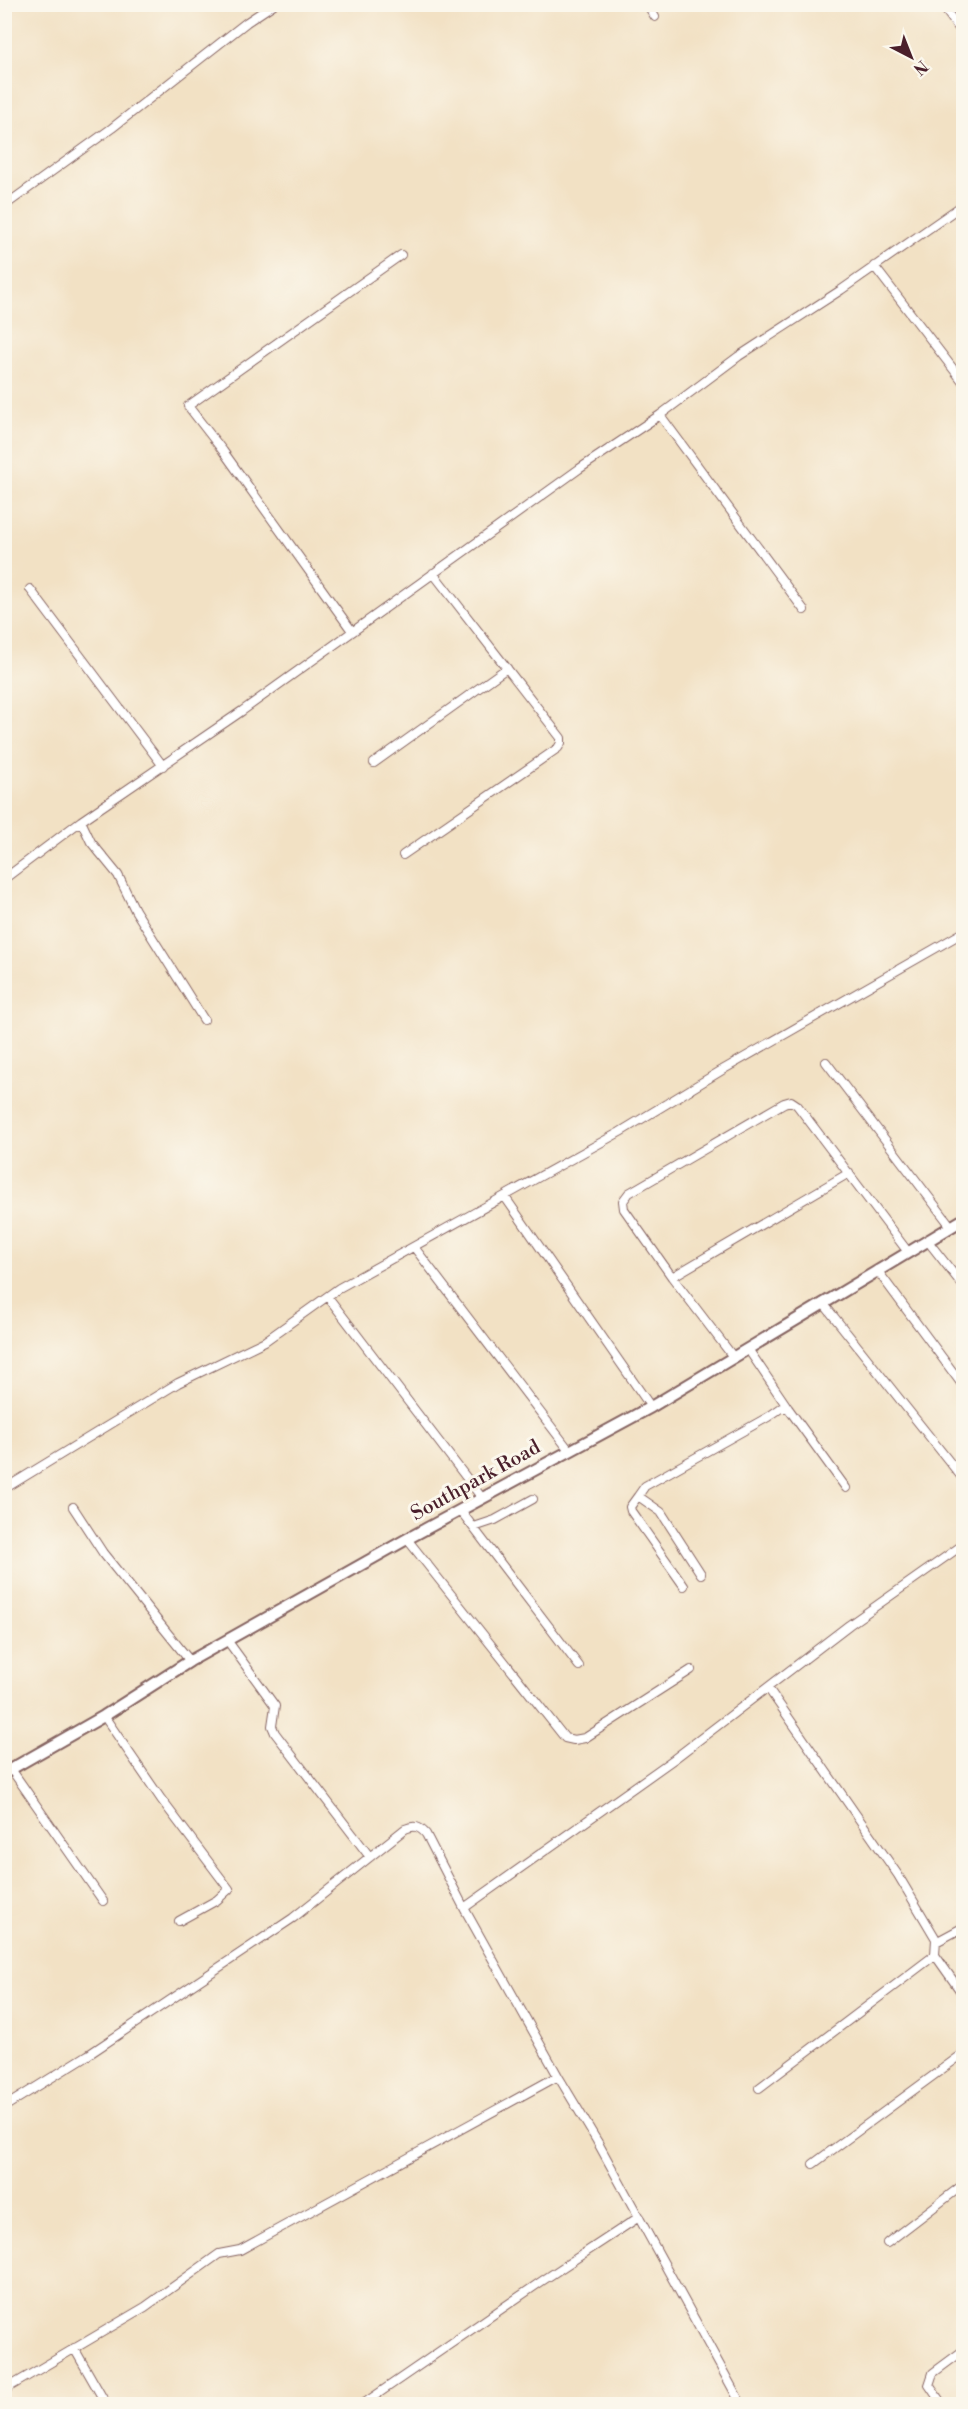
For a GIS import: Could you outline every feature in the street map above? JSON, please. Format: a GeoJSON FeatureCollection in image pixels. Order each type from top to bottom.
{"type":"FeatureCollection","features":[{"type":"Feature","properties":{"kind":"street"},"geometry":{"type":"LineString","coordinates":[[4,206],[112,128],[247,22],[274,4]]}},
{"type":"Feature","properties":{"kind":"street"},"geometry":{"type":"LineString","coordinates":[[647,4],[655,16]]}},
{"type":"Feature","properties":{"kind":"street"},"geometry":{"type":"LineString","coordinates":[[941,4],[963,35]]}},
{"type":"Feature","properties":{"kind":"street"},"geometry":{"type":"LineString","coordinates":[[4,879],[81,820],[163,766],[579,469],[660,415],[739,356],[840,290],[963,204]]}},
{"type":"Feature","properties":{"kind":"street"},"geometry":{"type":"LineString","coordinates":[[352,632],[223,451],[188,406],[401,255]]}},
{"type":"Feature","properties":{"kind":"street"},"geometry":{"type":"LineString","coordinates":[[874,266],[963,383]]}},
{"type":"Feature","properties":{"kind":"street"},"geometry":{"type":"LineString","coordinates":[[660,415],[804,610]]}},
{"type":"Feature","properties":{"kind":"street"},"geometry":{"type":"LineString","coordinates":[[403,855],[558,748],[561,743],[561,738],[433,573]]}},
{"type":"Feature","properties":{"kind":"street"},"geometry":{"type":"LineString","coordinates":[[30,589],[163,766]]}},
{"type":"Feature","properties":{"kind":"street"},"geometry":{"type":"LineString","coordinates":[[374,763],[507,668]]}},
{"type":"Feature","properties":{"kind":"street"},"geometry":{"type":"LineString","coordinates":[[81,820],[91,842],[118,875],[135,910],[204,1020]]}},
{"type":"Feature","properties":{"kind":"street"},"geometry":{"type":"LineString","coordinates":[[4,1489],[178,1383],[265,1341],[328,1297],[620,1132],[724,1069],[963,932]]}},
{"type":"Feature","properties":{"kind":"street"},"geometry":{"type":"LineString","coordinates":[[826,1062],[950,1226]]}},
{"type":"Feature","properties":{"kind":"street"},"geometry":{"type":"LineString","coordinates":[[734,1358],[624,1209],[623,1201],[629,1193],[791,1101],[797,1105],[908,1251]]}},
{"type":"Feature","properties":{"kind":"street"},"geometry":{"type":"LineString","coordinates":[[672,1277],[849,1173]]}},
{"type":"Feature","properties":{"kind":"street"},"geometry":{"type":"LineString","coordinates":[[505,1197],[651,1407]]}},
{"type":"Feature","properties":{"kind":"street","name":"Southpark Road"},"geometry":{"type":"LineString","coordinates":[[8,1771],[104,1716],[227,1640],[568,1450],[651,1407],[963,1218]]}},
{"type":"Feature","properties":{"kind":"street"},"geometry":{"type":"LineString","coordinates":[[927,1240],[963,1287]]}},
{"type":"Feature","properties":{"kind":"street"},"geometry":{"type":"LineString","coordinates":[[414,1247],[568,1450]]}},
{"type":"Feature","properties":{"kind":"street"},"geometry":{"type":"LineString","coordinates":[[877,1270],[963,1387]]}},
{"type":"Feature","properties":{"kind":"street"},"geometry":{"type":"LineString","coordinates":[[328,1297],[482,1498]]}},
{"type":"Feature","properties":{"kind":"street"},"geometry":{"type":"LineString","coordinates":[[823,1303],[963,1480]]}},
{"type":"Feature","properties":{"kind":"street"},"geometry":{"type":"LineString","coordinates":[[748,1349],[846,1488]]}},
{"type":"Feature","properties":{"kind":"street"},"geometry":{"type":"LineString","coordinates":[[684,1586],[630,1507],[645,1486],[781,1408],[788,1408]]}},
{"type":"Feature","properties":{"kind":"street"},"geometry":{"type":"LineString","coordinates":[[638,1496],[661,1512],[701,1574]]}},
{"type":"Feature","properties":{"kind":"street"},"geometry":{"type":"LineString","coordinates":[[474,1527],[495,1520],[533,1499]]}},
{"type":"Feature","properties":{"kind":"street"},"geometry":{"type":"LineString","coordinates":[[73,1506],[103,1553],[190,1661]]}},
{"type":"Feature","properties":{"kind":"street"},"geometry":{"type":"LineString","coordinates":[[460,1510],[579,1666]]}},
{"type":"Feature","properties":{"kind":"street"},"geometry":{"type":"LineString","coordinates":[[407,1539],[565,1738],[574,1740],[585,1738],[691,1670]]}},
{"type":"Feature","properties":{"kind":"street"},"geometry":{"type":"LineString","coordinates":[[464,1908],[674,1759],[849,1625],[963,1544]]}},
{"type":"Feature","properties":{"kind":"street"},"geometry":{"type":"LineString","coordinates":[[227,1640],[274,1706],[272,1726],[275,1733],[370,1857]]}},
{"type":"Feature","properties":{"kind":"street"},"geometry":{"type":"LineString","coordinates":[[768,1688],[897,1875],[936,1942],[935,1955],[963,1996]]}},
{"type":"Feature","properties":{"kind":"street"},"geometry":{"type":"LineString","coordinates":[[104,1716],[161,1799],[229,1889],[217,1900],[179,1921]]}},
{"type":"Feature","properties":{"kind":"street"},"geometry":{"type":"LineString","coordinates":[[8,1771],[103,1901]]}},
{"type":"Feature","properties":{"kind":"street"},"geometry":{"type":"LineString","coordinates":[[4,2107],[88,2055],[293,1918],[405,1829],[412,1826],[420,1827],[426,1834],[464,1908],[639,2217],[741,2404]]}},
{"type":"Feature","properties":{"kind":"street"},"geometry":{"type":"LineString","coordinates":[[936,1942],[963,1927]]}},
{"type":"Feature","properties":{"kind":"street"},"geometry":{"type":"LineString","coordinates":[[759,2088],[935,1955]]}},
{"type":"Feature","properties":{"kind":"street"},"geometry":{"type":"LineString","coordinates":[[813,2164],[963,2053]]}},
{"type":"Feature","properties":{"kind":"street"},"geometry":{"type":"LineString","coordinates":[[4,2390],[145,2307],[219,2254],[240,2250],[250,2245],[558,2076]]}},
{"type":"Feature","properties":{"kind":"street"},"geometry":{"type":"LineString","coordinates":[[887,2243],[963,2184]]}},
{"type":"Feature","properties":{"kind":"street"},"geometry":{"type":"LineString","coordinates":[[363,2404],[639,2217]]}},
{"type":"Feature","properties":{"kind":"street"},"geometry":{"type":"LineString","coordinates":[[74,2348],[106,2404]]}},
{"type":"Feature","properties":{"kind":"street"},"geometry":{"type":"LineString","coordinates":[[942,2404],[929,2385],[930,2377],[963,2350]]}}]}
